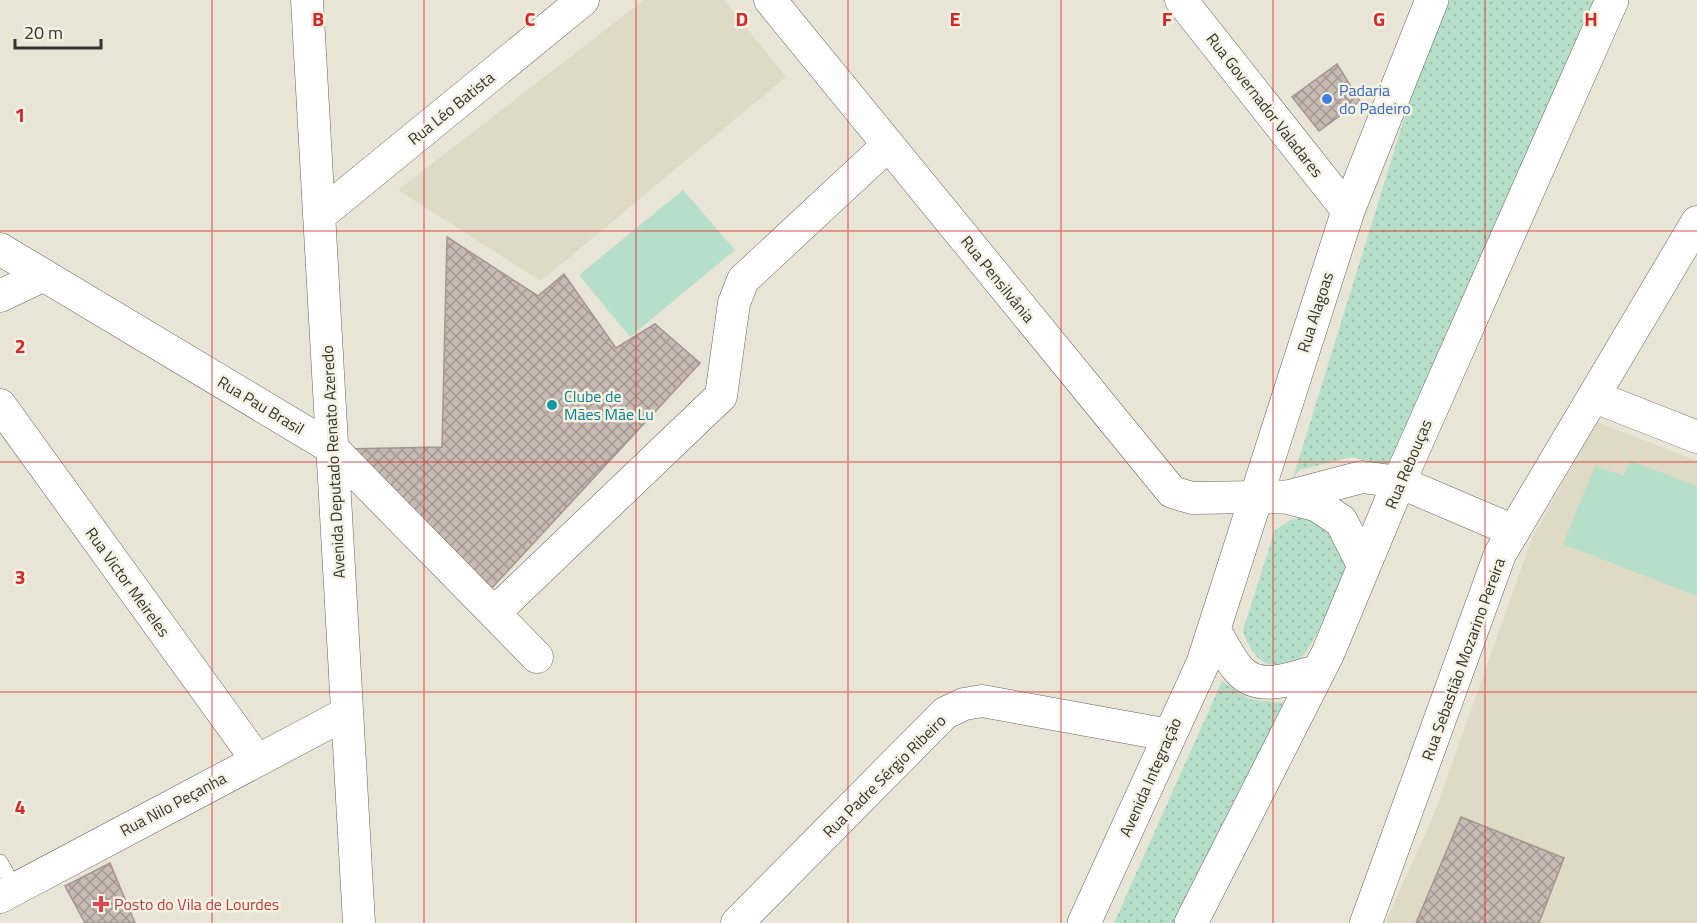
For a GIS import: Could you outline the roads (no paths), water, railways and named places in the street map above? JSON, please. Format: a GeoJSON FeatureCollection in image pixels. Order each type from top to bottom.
{"type":"FeatureCollection","features":[{"type":"Feature","properties":{"kind":"street","name":"Avenida Deputado Renato Azeredo"},"geometry":{"type":"LineString","coordinates":[[307,0],[359,923]]}},
{"type":"Feature","properties":{"kind":"street","name":"Rua Léo Batista"},"geometry":{"type":"LineString","coordinates":[[319,216],[583,0]]}},
{"type":"Feature","properties":{"kind":"street","name":"Rua Pensilvânia"},"geometry":{"type":"LineString","coordinates":[[770,0],[1172,492],[1192,498],[1271,497],[1362,477],[1399,482],[1514,531]]}},
{"type":"Feature","properties":{"kind":"street","name":"Rua Governador Valadares"},"geometry":{"type":"LineString","coordinates":[[1181,0],[1348,210]]}},
{"type":"Feature","properties":{"kind":"street","name":"Rua Alagoas"},"geometry":{"type":"LineString","coordinates":[[1214,630],[1271,497],[1348,210],[1432,0]]}},
{"type":"Feature","properties":{"kind":"street","name":"Rua Rebouças"},"geometry":{"type":"LineString","coordinates":[[1191,923],[1318,671],[1612,0]]}},
{"type":"Feature","properties":{"kind":"street"},"geometry":{"type":"LineString","coordinates":[[495,612],[721,396],[734,303],[743,280],[888,145]]}},
{"type":"Feature","properties":{"kind":"street","name":"Rua Sebastião Mozarino Pereira"},"geometry":{"type":"LineString","coordinates":[[1366,923],[1500,554],[1697,222]]}},
{"type":"Feature","properties":{"kind":"street","name":"Rua Pau Brasil"},"geometry":{"type":"LineString","coordinates":[[0,249],[332,448],[537,657]]}},
{"type":"Feature","properties":{"kind":"street"},"geometry":{"type":"LineString","coordinates":[[0,296],[44,275]]}},
{"type":"Feature","properties":{"kind":"street"},"geometry":{"type":"LineString","coordinates":[[1595,397],[1697,437]]}},
{"type":"Feature","properties":{"kind":"street","name":"Rua Victor Meireles"},"geometry":{"type":"LineString","coordinates":[[0,405],[257,760]]}},
{"type":"Feature","properties":{"kind":"street"},"geometry":{"type":"LineString","coordinates":[[1271,497],[1317,505],[1341,521],[1364,566]]}},
{"type":"Feature","properties":{"kind":"street"},"geometry":{"type":"LineString","coordinates":[[1214,630],[1239,671],[1257,682],[1277,683],[1318,671]]}},
{"type":"Feature","properties":{"kind":"street","name":"Avenida Integração"},"geometry":{"type":"LineString","coordinates":[[1084,923],[1203,663],[1214,630]]}},
{"type":"Feature","properties":{"kind":"street","name":"Rua Padre Sérgio Ribeiro"},"geometry":{"type":"LineString","coordinates":[[737,923],[945,713],[964,704],[981,701],[1169,735]]}},
{"type":"Feature","properties":{"kind":"street","name":"Rua Nilo Peçanha"},"geometry":{"type":"LineString","coordinates":[[7,893],[347,712]]}},
{"type":"Feature","properties":{"kind":"lane"},"geometry":{"type":"LineString","coordinates":[[0,862],[7,893]]}},
{"type":"Feature","properties":{"kind":"place","name":"Padaria do Padeiro"},"geometry":{"type":"Point","coordinates":[1327,99]}},
{"type":"Feature","properties":{"kind":"place","name":"Clube de Mães Mãe Lu"},"geometry":{"type":"Point","coordinates":[552,405]}},
{"type":"Feature","properties":{"kind":"place","name":"Posto do Vila de Lourdes"},"geometry":{"type":"Point","coordinates":[101,904]}}]}
